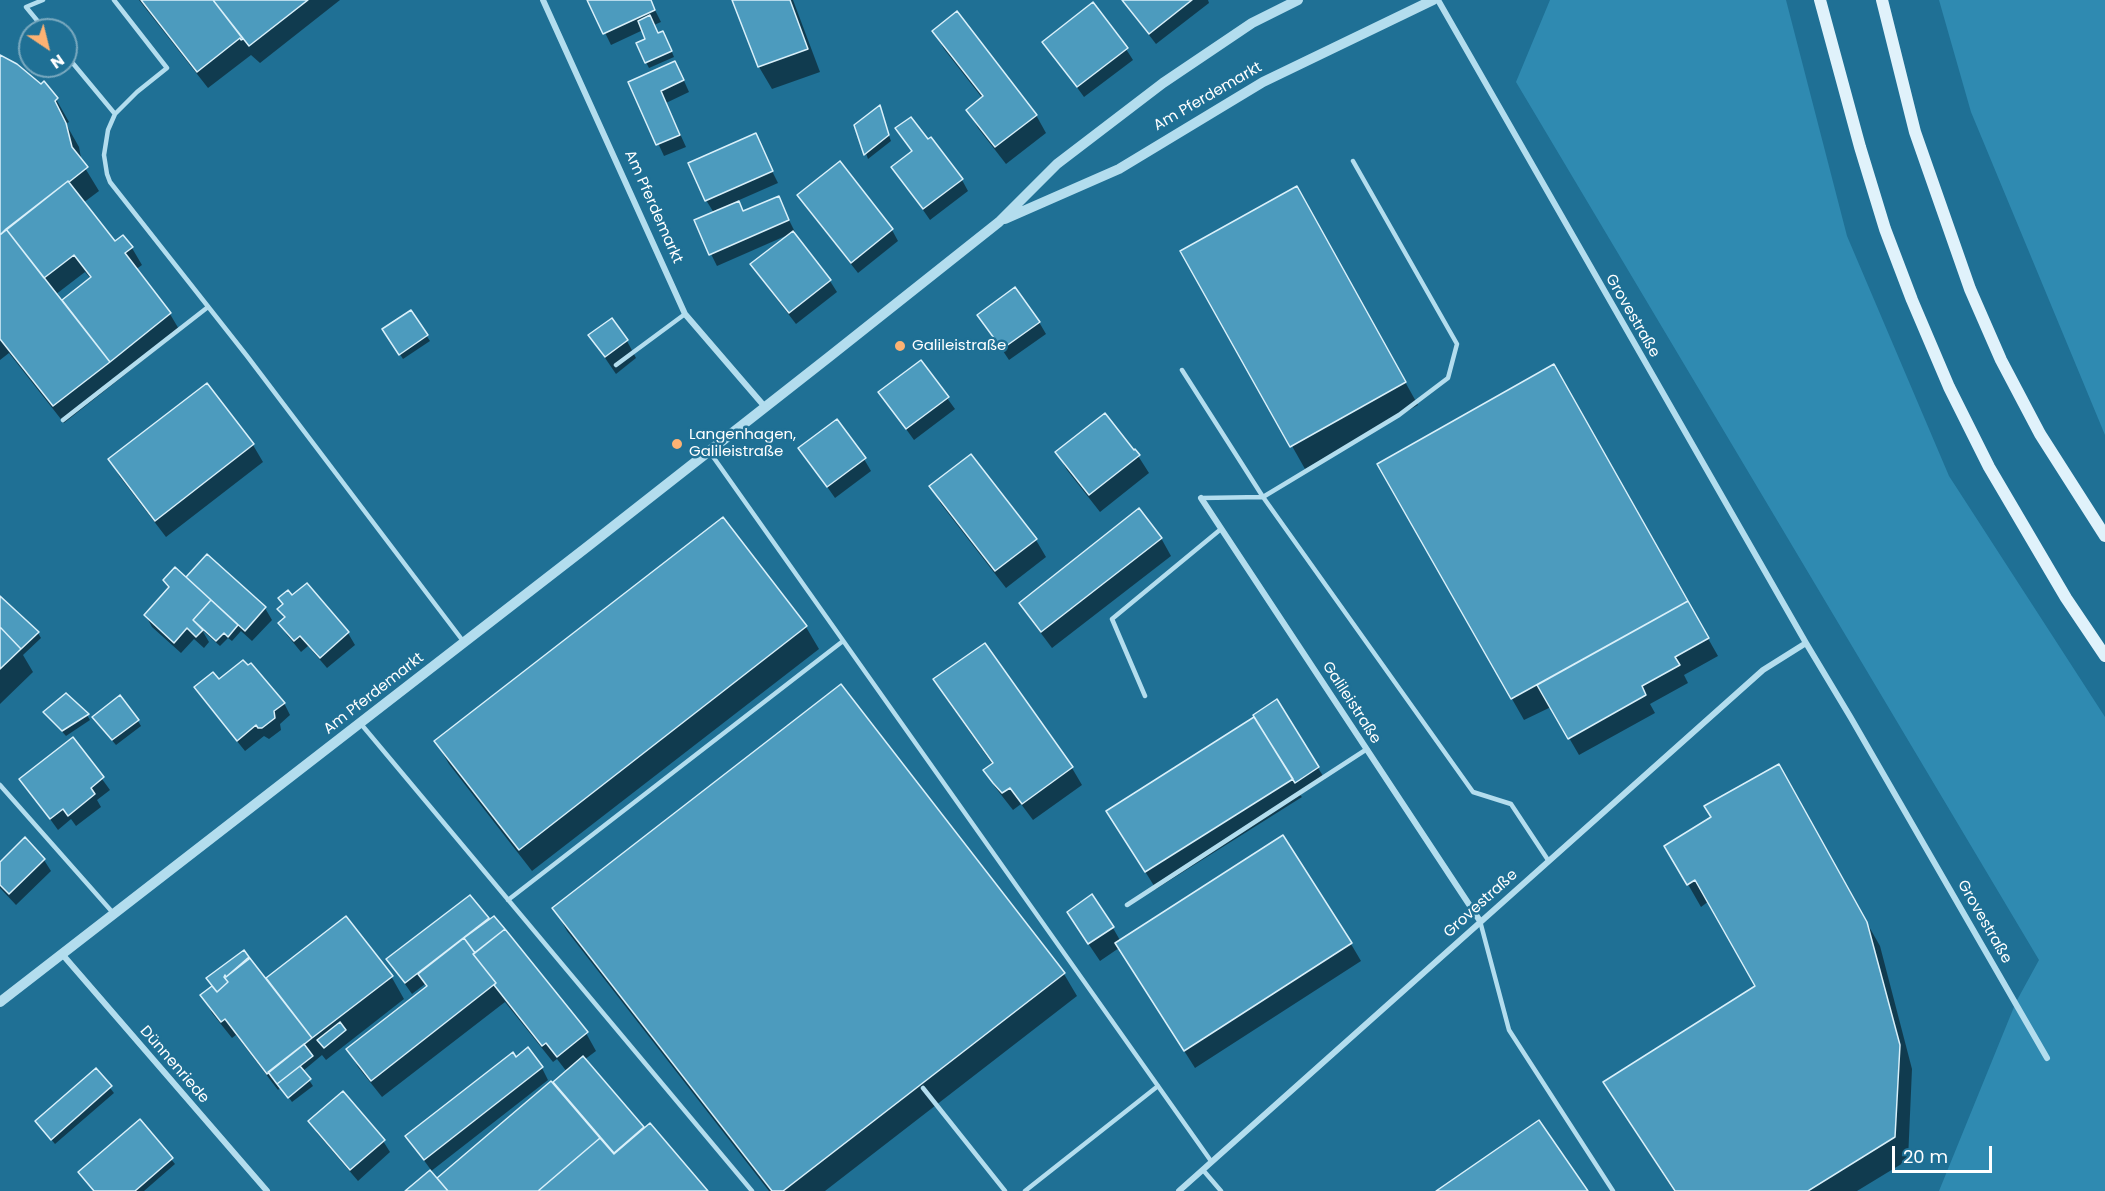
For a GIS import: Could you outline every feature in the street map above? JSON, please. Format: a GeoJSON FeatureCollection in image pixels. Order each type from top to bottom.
{"type":"FeatureCollection","features":[{"type":"Feature","properties":{"kind":"main road"},"geometry":{"type":"LineString","coordinates":[[1820,0],[1841,81],[1882,219],[1921,322],[1949,387],[1989,467],[2066,598],[2105,656]]}},
{"type":"Feature","properties":{"kind":"main road"},"geometry":{"type":"LineString","coordinates":[[1882,0],[1915,132],[1970,289],[2001,360],[2040,434],[2105,536]]}},
{"type":"Feature","properties":{"kind":"street","name":"Am Pferdemarkt"},"geometry":{"type":"LineString","coordinates":[[543,0],[685,314],[765,406]]}},
{"type":"Feature","properties":{"kind":"street","name":"Am Pferdemarkt"},"geometry":{"type":"LineString","coordinates":[[0,1002],[709,452],[999,222],[1058,164],[1164,83],[1252,24],[1298,0]]}},
{"type":"Feature","properties":{"kind":"street","name":"Am Pferdemarkt"},"geometry":{"type":"LineString","coordinates":[[999,222],[1119,169],[1263,82],[1435,0]]}},
{"type":"Feature","properties":{"kind":"street","name":"Grovestraße"},"geometry":{"type":"LineString","coordinates":[[1435,0],[1806,643],[1958,900],[2047,1058]]}},
{"type":"Feature","properties":{"kind":"street","name":"Galileistraße"},"geometry":{"type":"LineString","coordinates":[[1201,498],[1480,921]]}},
{"type":"Feature","properties":{"kind":"street","name":"Grovestraße"},"geometry":{"type":"LineString","coordinates":[[1179,1191],[1763,670],[1806,643]]}},
{"type":"Feature","properties":{"kind":"street","name":"Dünnenriede"},"geometry":{"type":"LineString","coordinates":[[62,954],[267,1191]]}},
{"type":"Feature","properties":{"kind":"lane"},"geometry":{"type":"LineString","coordinates":[[35,18],[26,7],[43,0]]}},
{"type":"Feature","properties":{"kind":"lane"},"geometry":{"type":"LineString","coordinates":[[114,0],[167,68],[137,92],[115,114],[108,130],[104,155],[110,182],[464,643]]}},
{"type":"Feature","properties":{"kind":"lane"},"geometry":{"type":"LineString","coordinates":[[78,69],[115,114]]}},
{"type":"Feature","properties":{"kind":"lane"},"geometry":{"type":"LineString","coordinates":[[1201,498],[1263,497],[1400,415],[1448,378],[1456,344],[1353,161]]}},
{"type":"Feature","properties":{"kind":"lane"},"geometry":{"type":"LineString","coordinates":[[63,420],[208,307]]}},
{"type":"Feature","properties":{"kind":"lane"},"geometry":{"type":"LineString","coordinates":[[616,364],[685,314]]}},
{"type":"Feature","properties":{"kind":"lane"},"geometry":{"type":"LineString","coordinates":[[1182,370],[1263,497],[1473,792],[1511,804],[1548,860]]}},
{"type":"Feature","properties":{"kind":"lane"},"geometry":{"type":"LineString","coordinates":[[709,452],[1211,1161]]}},
{"type":"Feature","properties":{"kind":"lane"},"geometry":{"type":"LineString","coordinates":[[1145,696],[1112,619],[1221,529]]}},
{"type":"Feature","properties":{"kind":"lane"},"geometry":{"type":"LineString","coordinates":[[508,900],[843,641]]}},
{"type":"Feature","properties":{"kind":"lane"},"geometry":{"type":"LineString","coordinates":[[360,724],[752,1191]]}},
{"type":"Feature","properties":{"kind":"lane"},"geometry":{"type":"LineString","coordinates":[[1127,905],[1367,749]]}},
{"type":"Feature","properties":{"kind":"lane"},"geometry":{"type":"LineString","coordinates":[[0,785],[114,914]]}},
{"type":"Feature","properties":{"kind":"lane"},"geometry":{"type":"LineString","coordinates":[[1480,921],[1509,1030],[1613,1191]]}},
{"type":"Feature","properties":{"kind":"lane"},"geometry":{"type":"LineString","coordinates":[[1025,1191],[1158,1086]]}},
{"type":"Feature","properties":{"kind":"lane"},"geometry":{"type":"LineString","coordinates":[[923,1088],[1005,1191]]}},
{"type":"Feature","properties":{"kind":"lane"},"geometry":{"type":"LineString","coordinates":[[1203,1170],[1221,1191]]}},
{"type":"Feature","properties":{"kind":"shaded area"},"geometry":{"type":"Polygon","coordinates":[[[1550,0],[1786,0],[1847,236],[1949,476],[2105,717],[2105,1191],[1939,1191],[2016,1002],[2039,960],[1516,82],[1550,0]]]}},
{"type":"Feature","properties":{"kind":"shaded area"},"geometry":{"type":"Polygon","coordinates":[[[1939,0],[2105,0],[2105,435],[1971,112],[1939,0]]]}},
{"type":"Feature","properties":{"kind":"building"},"geometry":{"type":"Polygon","coordinates":[[[141,0],[213,0],[243,39],[240,38],[197,72],[141,0]]]}},
{"type":"Feature","properties":{"kind":"building"},"geometry":{"type":"Polygon","coordinates":[[[213,0],[308,0],[249,46],[213,0]]]}},
{"type":"Feature","properties":{"kind":"building"},"geometry":{"type":"Polygon","coordinates":[[[587,0],[651,0],[655,10],[603,34],[587,0]]]}},
{"type":"Feature","properties":{"kind":"building"},"geometry":{"type":"Polygon","coordinates":[[[732,0],[790,0],[808,49],[758,67],[732,0]]]}},
{"type":"Feature","properties":{"kind":"building"},"geometry":{"type":"Polygon","coordinates":[[[1122,0],[1192,0],[1149,34],[1122,0]]]}},
{"type":"Feature","properties":{"kind":"building"},"geometry":{"type":"Polygon","coordinates":[[[1093,2],[1128,48],[1077,87],[1042,42],[1093,2]]]}},
{"type":"Feature","properties":{"kind":"building"},"geometry":{"type":"Polygon","coordinates":[[[957,11],[1037,115],[995,147],[966,110],[983,96],[932,31],[957,11]]]}},
{"type":"Feature","properties":{"kind":"building"},"geometry":{"type":"Polygon","coordinates":[[[650,15],[658,33],[663,31],[672,51],[645,63],[636,43],[645,39],[638,21],[650,15]]]}},
{"type":"Feature","properties":{"kind":"building"},"geometry":{"type":"Polygon","coordinates":[[[0,55],[18,65],[18,78],[34,78],[41,84],[44,81],[58,98],[55,101],[66,123],[72,147],[88,167],[0,235],[0,55]]]}},
{"type":"Feature","properties":{"kind":"building"},"geometry":{"type":"Polygon","coordinates":[[[675,61],[684,80],[661,91],[680,135],[656,145],[628,82],[675,61]]]}},
{"type":"Feature","properties":{"kind":"building"},"geometry":{"type":"Polygon","coordinates":[[[880,105],[889,135],[864,155],[854,125],[880,105]]]}},
{"type":"Feature","properties":{"kind":"building"},"geometry":{"type":"Polygon","coordinates":[[[911,117],[928,139],[931,137],[963,179],[923,209],[891,167],[912,151],[895,128],[911,117]]]}},
{"type":"Feature","properties":{"kind":"building"},"geometry":{"type":"Polygon","coordinates":[[[756,133],[773,171],[705,201],[688,163],[756,133]]]}},
{"type":"Feature","properties":{"kind":"building"},"geometry":{"type":"Polygon","coordinates":[[[840,161],[893,229],[851,263],[797,195],[840,161]]]}},
{"type":"Feature","properties":{"kind":"building"},"geometry":{"type":"Polygon","coordinates":[[[68,181],[115,241],[123,235],[133,247],[125,253],[171,313],[110,362],[62,300],[91,277],[74,255],[44,278],[6,229],[68,181]]]}},
{"type":"Feature","properties":{"kind":"building"},"geometry":{"type":"Polygon","coordinates":[[[1297,186],[1406,382],[1290,447],[1180,251],[1297,186]]]}},
{"type":"Feature","properties":{"kind":"building"},"geometry":{"type":"Polygon","coordinates":[[[779,196],[789,220],[709,255],[694,220],[739,201],[743,211],[779,196]]]}},
{"type":"Feature","properties":{"kind":"building"},"geometry":{"type":"Polygon","coordinates":[[[6,229],[110,362],[53,406],[0,339],[0,235],[6,229]]]}},
{"type":"Feature","properties":{"kind":"building"},"geometry":{"type":"Polygon","coordinates":[[[793,231],[831,280],[789,313],[750,264],[793,231]]]}},
{"type":"Feature","properties":{"kind":"building"},"geometry":{"type":"Polygon","coordinates":[[[1015,287],[1040,322],[1002,349],[977,315],[1015,287]]]}},
{"type":"Feature","properties":{"kind":"building"},"geometry":{"type":"Polygon","coordinates":[[[411,310],[428,335],[399,355],[382,329],[411,310]]]}},
{"type":"Feature","properties":{"kind":"building"},"geometry":{"type":"Polygon","coordinates":[[[612,318],[628,340],[605,357],[588,335],[612,318]]]}},
{"type":"Feature","properties":{"kind":"building"},"geometry":{"type":"Polygon","coordinates":[[[921,360],[949,397],[906,429],[878,392],[921,360]]]}},
{"type":"Feature","properties":{"kind":"building"},"geometry":{"type":"Polygon","coordinates":[[[1554,364],[1688,601],[1511,699],[1377,464],[1554,364]]]}},
{"type":"Feature","properties":{"kind":"building"},"geometry":{"type":"Polygon","coordinates":[[[207,383],[254,444],[155,521],[108,459],[207,383]]]}},
{"type":"Feature","properties":{"kind":"building"},"geometry":{"type":"Polygon","coordinates":[[[1105,413],[1140,455],[1089,495],[1055,452],[1105,413]]]}},
{"type":"Feature","properties":{"kind":"building"},"geometry":{"type":"Polygon","coordinates":[[[837,419],[866,458],[827,487],[798,448],[837,419]]]}},
{"type":"Feature","properties":{"kind":"building"},"geometry":{"type":"Polygon","coordinates":[[[971,454],[1037,539],[995,571],[929,486],[971,454]]]}},
{"type":"Feature","properties":{"kind":"building"},"geometry":{"type":"Polygon","coordinates":[[[1139,508],[1162,538],[1041,632],[1019,603],[1139,508]]]}},
{"type":"Feature","properties":{"kind":"building"},"geometry":{"type":"Polygon","coordinates":[[[723,517],[807,626],[519,850],[434,741],[723,517]]]}},
{"type":"Feature","properties":{"kind":"building"},"geometry":{"type":"Polygon","coordinates":[[[207,554],[266,607],[245,631],[186,577],[207,554]]]}},
{"type":"Feature","properties":{"kind":"building"},"geometry":{"type":"Polygon","coordinates":[[[175,567],[211,600],[193,620],[203,630],[196,637],[187,628],[174,643],[144,615],[169,587],[163,580],[175,567]]]}},
{"type":"Feature","properties":{"kind":"building"},"geometry":{"type":"Polygon","coordinates":[[[307,583],[349,632],[320,658],[300,636],[294,641],[278,623],[285,617],[277,609],[283,604],[278,598],[288,590],[292,595],[307,583]]]}},
{"type":"Feature","properties":{"kind":"building"},"geometry":{"type":"Polygon","coordinates":[[[0,596],[39,632],[21,649],[0,627],[0,596]]]}},
{"type":"Feature","properties":{"kind":"building"},"geometry":{"type":"Polygon","coordinates":[[[211,600],[238,625],[228,637],[224,633],[216,641],[193,620],[211,600]]]}},
{"type":"Feature","properties":{"kind":"building"},"geometry":{"type":"Polygon","coordinates":[[[1688,601],[1709,638],[1675,657],[1680,665],[1642,686],[1646,695],[1568,739],[1537,685],[1688,601]]]}},
{"type":"Feature","properties":{"kind":"building"},"geometry":{"type":"Polygon","coordinates":[[[0,627],[21,649],[0,669],[0,627]]]}},
{"type":"Feature","properties":{"kind":"building"},"geometry":{"type":"Polygon","coordinates":[[[985,643],[1073,767],[1022,804],[1010,788],[1002,793],[983,770],[993,763],[933,679],[985,643]]]}},
{"type":"Feature","properties":{"kind":"building"},"geometry":{"type":"Polygon","coordinates":[[[243,660],[248,665],[251,663],[285,703],[274,711],[275,718],[262,728],[256,725],[237,741],[194,687],[213,672],[219,679],[243,660]]]}},
{"type":"Feature","properties":{"kind":"building"},"geometry":{"type":"Polygon","coordinates":[[[841,684],[1065,973],[783,1191],[772,1191],[552,908],[841,684]]]}},
{"type":"Feature","properties":{"kind":"building"},"geometry":{"type":"Polygon","coordinates":[[[66,693],[89,714],[62,731],[43,712],[66,693]]]}},
{"type":"Feature","properties":{"kind":"building"},"geometry":{"type":"Polygon","coordinates":[[[120,695],[139,720],[112,740],[92,717],[120,695]]]}},
{"type":"Feature","properties":{"kind":"building"},"geometry":{"type":"Polygon","coordinates":[[[1277,699],[1319,767],[1295,783],[1253,715],[1277,699]]]}},
{"type":"Feature","properties":{"kind":"building"},"geometry":{"type":"Polygon","coordinates":[[[1254,717],[1293,779],[1145,872],[1106,811],[1254,717]]]}},
{"type":"Feature","properties":{"kind":"building"},"geometry":{"type":"Polygon","coordinates":[[[73,737],[104,777],[91,788],[95,794],[68,816],[63,809],[50,819],[19,779],[73,737]]]}},
{"type":"Feature","properties":{"kind":"building"},"geometry":{"type":"Polygon","coordinates":[[[1779,764],[1867,922],[1900,1045],[1895,1137],[1808,1191],[1675,1191],[1603,1082],[1755,986],[1695,880],[1687,885],[1664,846],[1711,817],[1704,806],[1779,764]]]}},
{"type":"Feature","properties":{"kind":"building"},"geometry":{"type":"Polygon","coordinates":[[[1283,835],[1352,943],[1184,1051],[1115,943],[1283,835]]]}},
{"type":"Feature","properties":{"kind":"building"},"geometry":{"type":"Polygon","coordinates":[[[25,837],[45,859],[9,894],[0,885],[0,862],[25,837]]]}},
{"type":"Feature","properties":{"kind":"building"},"geometry":{"type":"Polygon","coordinates":[[[1092,894],[1114,927],[1088,944],[1067,912],[1092,894]]]}},
{"type":"Feature","properties":{"kind":"building"},"geometry":{"type":"Polygon","coordinates":[[[470,895],[489,918],[405,983],[386,959],[470,895]]]}},
{"type":"Feature","properties":{"kind":"building"},"geometry":{"type":"Polygon","coordinates":[[[346,916],[393,976],[312,1038],[266,978],[346,916]]]}},
{"type":"Feature","properties":{"kind":"building"},"geometry":{"type":"Polygon","coordinates":[[[494,916],[505,929],[475,953],[464,938],[494,916]]]}},
{"type":"Feature","properties":{"kind":"building"},"geometry":{"type":"Polygon","coordinates":[[[505,929],[588,1032],[557,1057],[546,1043],[542,1046],[494,985],[496,983],[473,954],[505,929]]]}},
{"type":"Feature","properties":{"kind":"building"},"geometry":{"type":"Polygon","coordinates":[[[464,938],[475,953],[473,954],[496,983],[371,1081],[346,1049],[427,986],[418,974],[464,938]]]}},
{"type":"Feature","properties":{"kind":"building"},"geometry":{"type":"Polygon","coordinates":[[[244,950],[249,959],[226,977],[225,975],[228,982],[217,992],[206,978],[244,950]]]}},
{"type":"Feature","properties":{"kind":"building"},"geometry":{"type":"Polygon","coordinates":[[[249,957],[312,1038],[267,1074],[225,1019],[221,1022],[200,995],[212,986],[217,992],[228,982],[225,975],[226,977],[249,957]]]}},
{"type":"Feature","properties":{"kind":"building"},"geometry":{"type":"Polygon","coordinates":[[[340,1022],[346,1030],[324,1048],[317,1040],[340,1022]]]}},
{"type":"Feature","properties":{"kind":"building"},"geometry":{"type":"Polygon","coordinates":[[[304,1044],[313,1056],[277,1084],[268,1072],[304,1044]]]}},
{"type":"Feature","properties":{"kind":"building"},"geometry":{"type":"Polygon","coordinates":[[[528,1047],[543,1067],[424,1160],[405,1136],[513,1052],[516,1057],[528,1047]]]}},
{"type":"Feature","properties":{"kind":"building"},"geometry":{"type":"Polygon","coordinates":[[[583,1056],[644,1127],[614,1153],[553,1082],[583,1056]]]}},
{"type":"Feature","properties":{"kind":"building"},"geometry":{"type":"Polygon","coordinates":[[[300,1066],[311,1079],[288,1098],[277,1084],[300,1066]]]}},
{"type":"Feature","properties":{"kind":"building"},"geometry":{"type":"Polygon","coordinates":[[[96,1068],[112,1086],[51,1140],[35,1121],[96,1068]]]}},
{"type":"Feature","properties":{"kind":"building"},"geometry":{"type":"Polygon","coordinates":[[[551,1081],[600,1138],[538,1191],[448,1191],[437,1178],[551,1081]]]}},
{"type":"Feature","properties":{"kind":"building"},"geometry":{"type":"Polygon","coordinates":[[[343,1091],[385,1140],[350,1170],[308,1121],[343,1091]]]}},
{"type":"Feature","properties":{"kind":"building"},"geometry":{"type":"Polygon","coordinates":[[[140,1119],[173,1158],[135,1191],[94,1191],[78,1172],[140,1119]]]}},
{"type":"Feature","properties":{"kind":"building"},"geometry":{"type":"Polygon","coordinates":[[[1539,1120],[1588,1191],[1436,1191],[1539,1120]]]}},
{"type":"Feature","properties":{"kind":"building"},"geometry":{"type":"Polygon","coordinates":[[[650,1123],[708,1191],[538,1191],[600,1138],[614,1154],[650,1123]]]}},
{"type":"Feature","properties":{"kind":"building"},"geometry":{"type":"Polygon","coordinates":[[[430,1170],[448,1191],[405,1191],[430,1170]]]}},
{"type":"Feature","properties":{"kind":"place","name":"Galileistraße"},"geometry":{"type":"Point","coordinates":[900,346]}},
{"type":"Feature","properties":{"kind":"place","name":"Langenhagen, Galileistraße"},"geometry":{"type":"Point","coordinates":[677,444]}}]}
